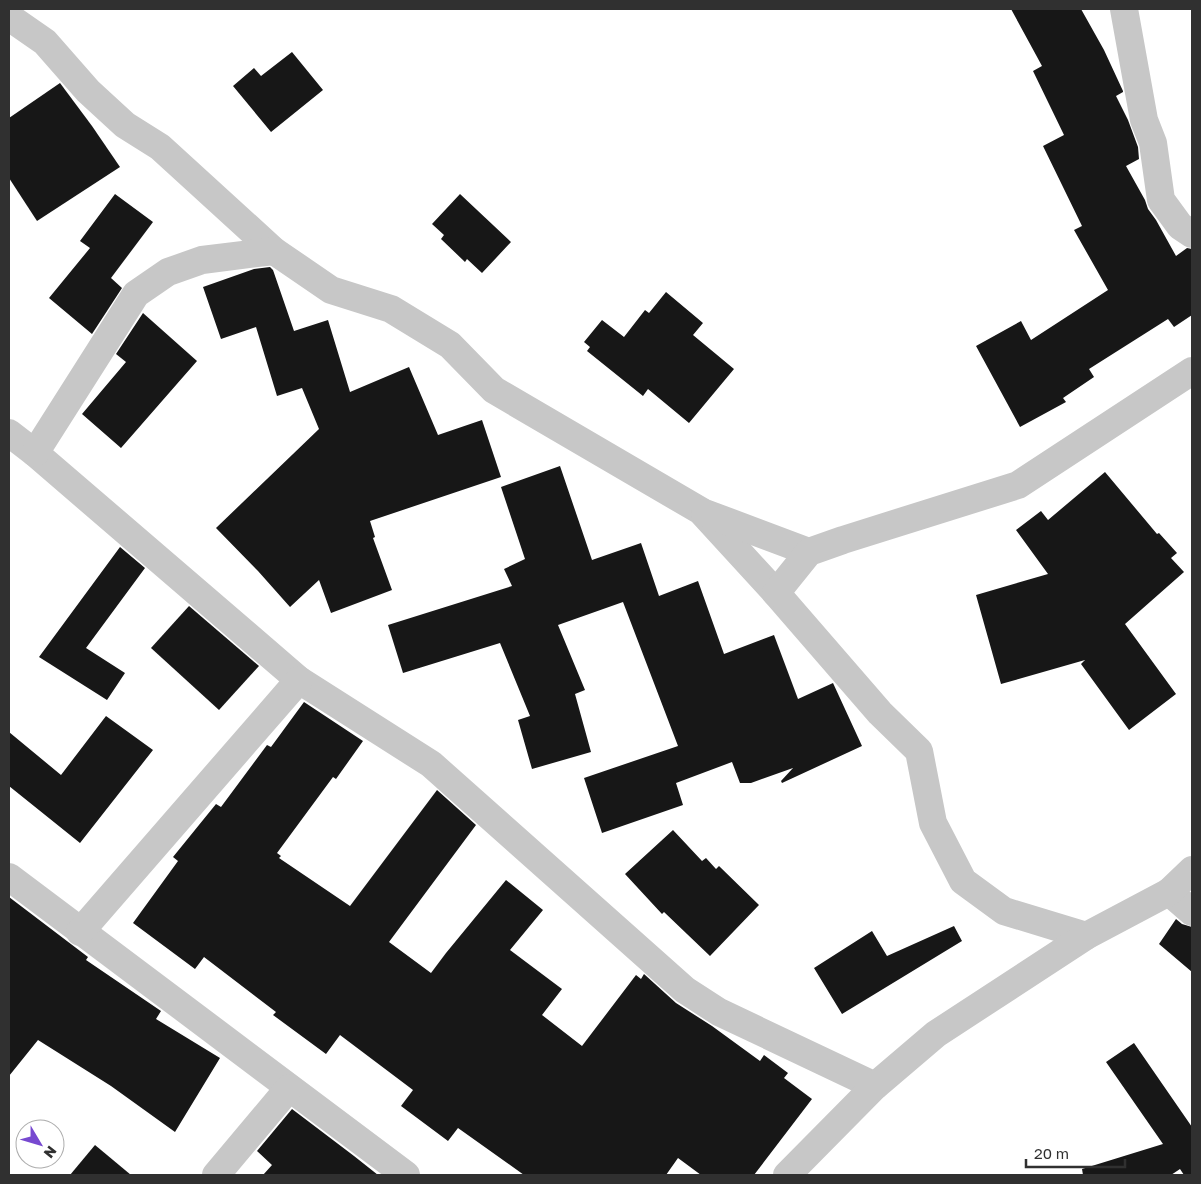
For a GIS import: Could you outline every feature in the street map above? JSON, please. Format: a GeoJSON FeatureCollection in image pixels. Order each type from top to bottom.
{"type":"FeatureCollection","features":[{"type":"Feature","properties":{"kind":"street"},"geometry":{"type":"LineString","coordinates":[[1124,9],[1144,120],[1153,143],[1161,200],[1180,226],[1192,234]]}},
{"type":"Feature","properties":{"kind":"street"},"geometry":{"type":"LineString","coordinates":[[9,17],[45,42],[88,91],[125,125],[160,147],[274,251],[331,290],[391,309],[450,345],[494,390],[700,511],[809,552]]}},
{"type":"Feature","properties":{"kind":"street"},"geometry":{"type":"LineString","coordinates":[[35,452],[136,294],[168,272],[202,260],[274,251]]}},
{"type":"Feature","properties":{"kind":"street"},"geometry":{"type":"LineString","coordinates":[[776,593],[809,552],[1018,485],[1192,371]]}},
{"type":"Feature","properties":{"kind":"street"},"geometry":{"type":"LineString","coordinates":[[9,433],[35,452],[299,680],[431,764],[685,990],[719,1012],[875,1086]]}},
{"type":"Feature","properties":{"kind":"street"},"geometry":{"type":"LineString","coordinates":[[700,511],[776,593],[880,713],[919,752],[933,823],[963,881],[1004,911],[1086,936]]}},
{"type":"Feature","properties":{"kind":"street"},"geometry":{"type":"LineString","coordinates":[[80,932],[299,680]]}},
{"type":"Feature","properties":{"kind":"street"},"geometry":{"type":"LineString","coordinates":[[787,1175],[875,1086],[936,1034],[1086,936],[1168,892],[1192,870]]}},
{"type":"Feature","properties":{"kind":"street"},"geometry":{"type":"LineString","coordinates":[[9,877],[406,1175]]}},
{"type":"Feature","properties":{"kind":"street"},"geometry":{"type":"LineString","coordinates":[[1168,892],[1192,912]]}},
{"type":"Feature","properties":{"kind":"street"},"geometry":{"type":"LineString","coordinates":[[216,1175],[289,1088]]}},
{"type":"Feature","properties":{"kind":"building"},"geometry":{"type":"Polygon","coordinates":[[[1011,9],[1081,9],[1104,50],[1123,91],[1116,96],[1128,120],[1138,147],[1139,159],[1126,166],[1148,209],[1176,256],[1187,248],[1192,249],[1192,315],[1174,327],[1168,319],[1089,369],[1094,377],[1063,398],[1066,402],[1020,427],[976,346],[1021,321],[1031,340],[1108,290],[1074,230],[1082,226],[1043,146],[1064,135],[1033,71],[1042,66],[1011,9]]]}},
{"type":"Feature","properties":{"kind":"building"},"geometry":{"type":"Polygon","coordinates":[[[292,52],[323,90],[271,132],[233,86],[254,68],[261,76],[292,52]]]}},
{"type":"Feature","properties":{"kind":"building"},"geometry":{"type":"Polygon","coordinates":[[[60,83],[120,167],[37,221],[9,178],[9,118],[60,83]]]}},
{"type":"Feature","properties":{"kind":"building"},"geometry":{"type":"Polygon","coordinates":[[[115,194],[153,222],[111,278],[122,288],[92,334],[49,298],[90,248],[80,241],[115,194]]]}},
{"type":"Feature","properties":{"kind":"building"},"geometry":{"type":"Polygon","coordinates":[[[460,194],[511,242],[482,273],[467,259],[465,262],[441,239],[444,235],[432,224],[460,194]]]}},
{"type":"Feature","properties":{"kind":"building"},"geometry":{"type":"Polygon","coordinates":[[[270,267],[273,270],[294,331],[328,320],[350,392],[409,367],[438,435],[482,420],[501,477],[370,521],[375,537],[373,538],[392,590],[331,613],[319,580],[290,607],[216,528],[319,429],[302,388],[277,396],[256,327],[221,339],[203,287],[254,269],[270,267]]]}},
{"type":"Feature","properties":{"kind":"building"},"geometry":{"type":"Polygon","coordinates":[[[666,292],[703,323],[693,335],[734,369],[689,423],[648,389],[643,396],[587,351],[590,347],[584,342],[602,320],[624,337],[645,310],[649,313],[666,292]]]}},
{"type":"Feature","properties":{"kind":"building"},"geometry":{"type":"Polygon","coordinates":[[[143,313],[197,361],[121,448],[82,414],[126,362],[116,354],[143,313]]]}},
{"type":"Feature","properties":{"kind":"building"},"geometry":{"type":"Polygon","coordinates":[[[560,466],[592,560],[641,543],[659,596],[698,581],[724,654],[774,635],[798,699],[833,683],[862,746],[782,783],[781,781],[793,768],[751,783],[740,783],[732,762],[676,783],[683,805],[602,833],[584,778],[678,746],[623,602],[558,625],[585,690],[575,694],[591,752],[532,769],[518,720],[530,716],[500,643],[403,673],[388,625],[512,586],[504,569],[525,559],[501,487],[560,466]]]}},
{"type":"Feature","properties":{"kind":"building"},"geometry":{"type":"Polygon","coordinates":[[[1105,472],[1157,534],[1159,533],[1177,553],[1171,558],[1184,572],[1125,624],[1176,694],[1129,730],[1081,664],[1085,660],[1001,684],[976,595],[1048,574],[1016,530],[1041,511],[1048,520],[1105,472]]]}},
{"type":"Feature","properties":{"kind":"building"},"geometry":{"type":"Polygon","coordinates":[[[120,547],[145,568],[86,648],[125,673],[107,700],[39,657],[120,547]]]}},
{"type":"Feature","properties":{"kind":"building"},"geometry":{"type":"Polygon","coordinates":[[[189,606],[259,666],[219,710],[151,648],[189,606]]]}},
{"type":"Feature","properties":{"kind":"building"},"geometry":{"type":"Polygon","coordinates":[[[304,702],[363,741],[336,779],[333,777],[277,853],[281,856],[279,858],[350,906],[437,790],[476,825],[389,942],[431,973],[506,880],[543,910],[510,950],[562,989],[542,1015],[582,1046],[636,975],[641,979],[644,974],[676,1003],[712,1026],[760,1061],[764,1055],[788,1073],[784,1078],[812,1099],[754,1175],[701,1175],[678,1158],[666,1175],[524,1175],[458,1128],[448,1141],[401,1106],[413,1090],[340,1035],[326,1054],[273,1015],[276,1012],[204,957],[195,969],[133,923],[178,861],[173,857],[216,804],[221,807],[267,745],[271,747],[304,702]]]}},
{"type":"Feature","properties":{"kind":"building"},"geometry":{"type":"Polygon","coordinates":[[[106,716],[153,750],[80,843],[9,786],[9,732],[61,775],[106,716]]]}},
{"type":"Feature","properties":{"kind":"building"},"geometry":{"type":"Polygon","coordinates":[[[673,830],[702,861],[706,858],[716,869],[719,866],[759,905],[710,956],[664,912],[662,914],[625,874],[673,830]]]}},
{"type":"Feature","properties":{"kind":"building"},"geometry":{"type":"Polygon","coordinates":[[[9,897],[88,957],[86,960],[161,1011],[156,1019],[220,1058],[175,1132],[111,1086],[38,1040],[9,1076],[9,897]]]}},
{"type":"Feature","properties":{"kind":"building"},"geometry":{"type":"Polygon","coordinates":[[[1176,919],[1182,924],[1192,927],[1192,972],[1159,944],[1176,919]]]}},
{"type":"Feature","properties":{"kind":"building"},"geometry":{"type":"Polygon","coordinates":[[[954,926],[962,941],[842,1014],[814,968],[872,931],[887,956],[954,926]]]}},
{"type":"Feature","properties":{"kind":"building"},"geometry":{"type":"Polygon","coordinates":[[[1134,1043],[1192,1127],[1192,1175],[1184,1175],[1180,1169],[1171,1175],[1083,1175],[1082,1169],[1163,1144],[1106,1062],[1134,1043]]]}},
{"type":"Feature","properties":{"kind":"building"},"geometry":{"type":"Polygon","coordinates":[[[292,1109],[378,1175],[263,1175],[272,1165],[257,1151],[292,1109]]]}},
{"type":"Feature","properties":{"kind":"building"},"geometry":{"type":"Polygon","coordinates":[[[95,1145],[131,1175],[70,1175],[95,1145]]]}}]}
